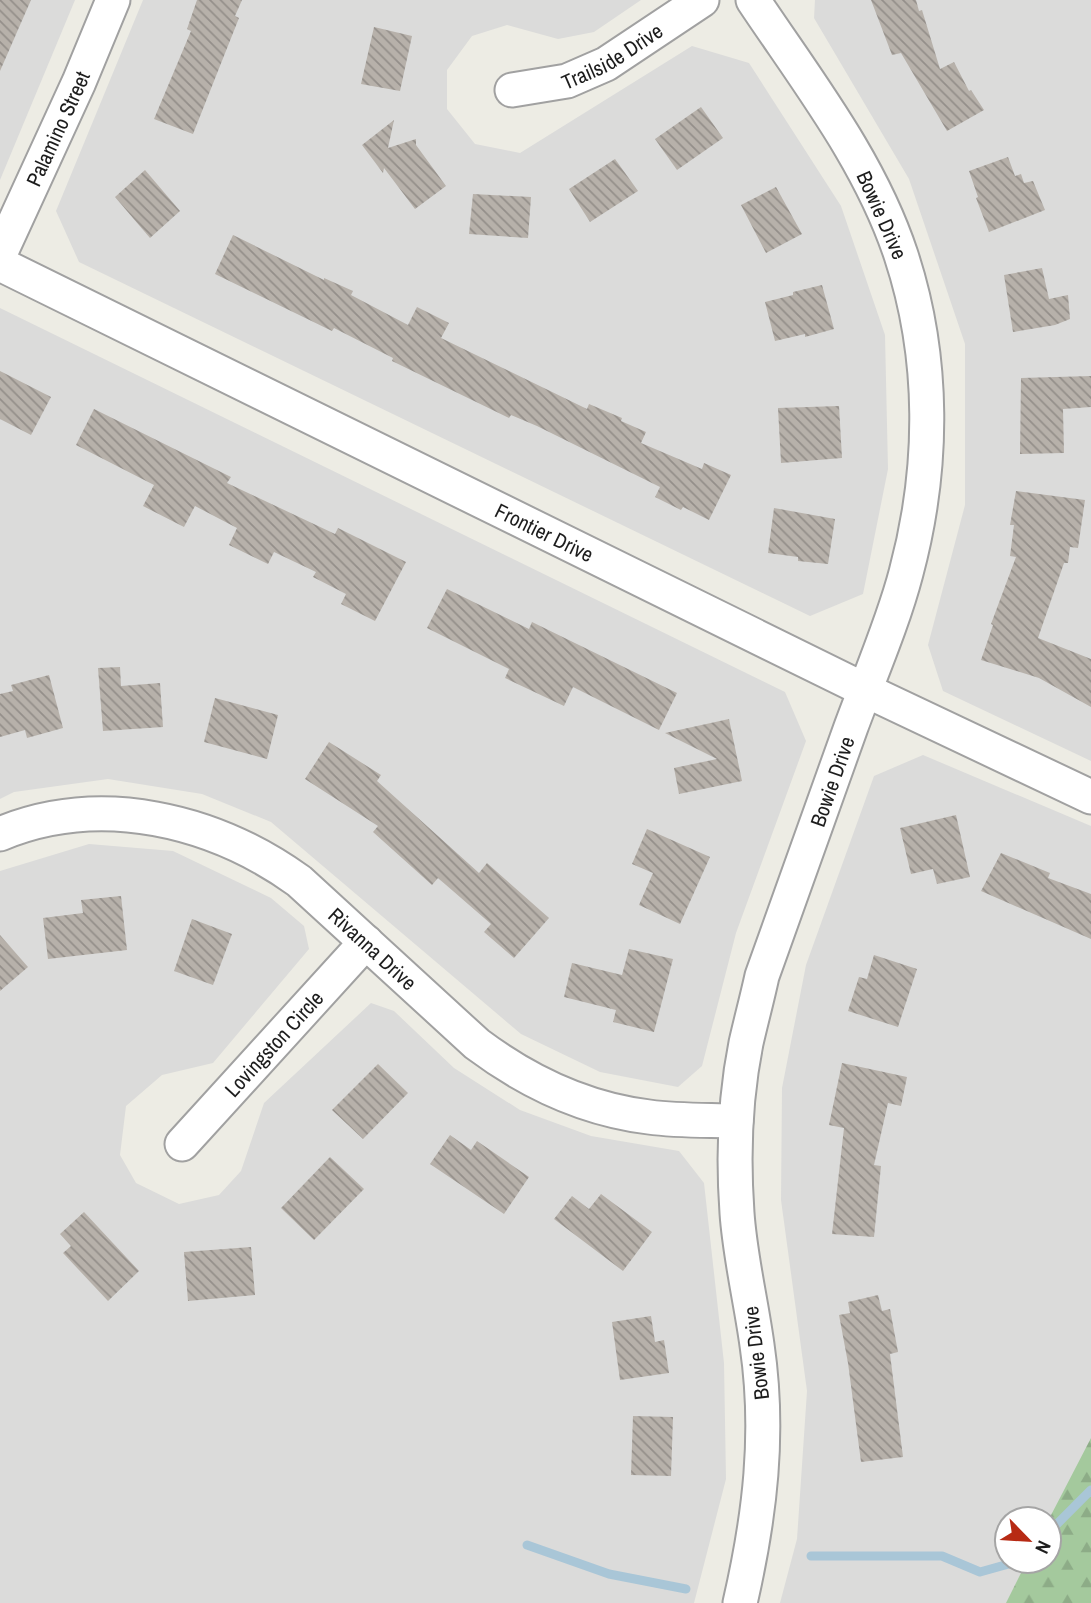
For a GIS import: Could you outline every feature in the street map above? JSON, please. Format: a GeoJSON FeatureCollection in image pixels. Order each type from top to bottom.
{"type":"FeatureCollection","features":[{"type":"Feature","properties":{"kind":"street","name":"Palamino Street"},"geometry":{"type":"LineString","coordinates":[[0,254],[79,82],[113,0]]}},
{"type":"Feature","properties":{"kind":"street","name":"Trailside Drive"},"geometry":{"type":"LineString","coordinates":[[512,90],[567,81],[606,64],[702,0]]}},
{"type":"Feature","properties":{"kind":"street","name":"Bowie Drive"},"geometry":{"type":"LineString","coordinates":[[740,1603],[755,1538],[762,1477],[763,1416],[757,1346],[737,1213],[736,1121],[746,1045],[762,976],[906,574],[923,498],[927,456],[927,411],[919,324],[900,253],[865,173],[830,114],[752,0]]}},
{"type":"Feature","properties":{"kind":"street","name":"Frontier Drive"},"geometry":{"type":"LineString","coordinates":[[0,264],[865,690],[1091,797]]}},
{"type":"Feature","properties":{"kind":"street","name":"Rivanna Drive"},"geometry":{"type":"LineString","coordinates":[[0,834],[48,820],[125,814],[205,830],[274,863],[299,881],[477,1044],[506,1066],[542,1086],[576,1101],[621,1113],[652,1118],[736,1121]]}},
{"type":"Feature","properties":{"kind":"street","name":"Lovingston Circle"},"geometry":{"type":"LineString","coordinates":[[182,1144],[366,942]]}},
{"type":"Feature","properties":{"kind":"shaded area"},"geometry":{"type":"Polygon","coordinates":[[[0,0],[75,0],[0,180],[0,0]]]}},
{"type":"Feature","properties":{"kind":"shaded area"},"geometry":{"type":"Polygon","coordinates":[[[143,0],[641,0],[594,32],[558,39],[507,25],[472,36],[447,70],[447,109],[475,144],[520,153],[692,46],[749,63],[841,206],[885,335],[888,469],[863,594],[810,616],[79,262],[56,211],[143,0]]]}},
{"type":"Feature","properties":{"kind":"shaded area"},"geometry":{"type":"Polygon","coordinates":[[[815,0],[1091,0],[1091,761],[943,691],[928,645],[965,505],[965,344],[909,179],[814,18],[815,0]]]}},
{"type":"Feature","properties":{"kind":"shaded area"},"geometry":{"type":"Polygon","coordinates":[[[0,308],[785,692],[806,741],[736,933],[702,1066],[678,1087],[600,1072],[521,1034],[271,822],[202,794],[108,779],[14,792],[0,799],[0,308]]]}},
{"type":"Feature","properties":{"kind":"shaded area"},"geometry":{"type":"Polygon","coordinates":[[[923,755],[1091,826],[1091,1441],[1058,1505],[993,1505],[993,1575],[1023,1575],[1008,1603],[780,1603],[797,1539],[807,1391],[781,1200],[782,1088],[806,965],[874,776],[923,755]]]}},
{"type":"Feature","properties":{"kind":"shaded area"},"geometry":{"type":"Polygon","coordinates":[[[89,844],[173,851],[271,898],[304,926],[309,949],[213,1063],[162,1075],[126,1106],[120,1155],[136,1183],[179,1204],[219,1195],[241,1171],[264,1103],[371,1003],[394,1011],[454,1068],[520,1110],[591,1136],[679,1151],[704,1183],[724,1363],[726,1479],[694,1603],[0,1603],[0,871],[89,844]]]}},
{"type":"Feature","properties":{"kind":"green space"},"geometry":{"type":"Polygon","coordinates":[[[1091,1438],[1091,1603],[1006,1603],[1020,1575],[1063,1575],[1063,1505],[1056,1505],[1091,1438]]]}},
{"type":"Feature","properties":{"kind":"building"},"geometry":{"type":"Polygon","coordinates":[[[0,0],[31,0],[0,71],[0,0]]]}},
{"type":"Feature","properties":{"kind":"building"},"geometry":{"type":"Polygon","coordinates":[[[197,0],[242,0],[235,16],[239,18],[193,134],[154,119],[191,31],[187,29],[197,0]]]}},
{"type":"Feature","properties":{"kind":"building"},"geometry":{"type":"Polygon","coordinates":[[[871,0],[916,0],[919,11],[922,10],[940,69],[954,62],[969,91],[971,90],[984,110],[947,131],[901,53],[892,55],[871,0]]]}},
{"type":"Feature","properties":{"kind":"building"},"geometry":{"type":"Polygon","coordinates":[[[374,27],[412,36],[400,91],[361,84],[374,27]]]}},
{"type":"Feature","properties":{"kind":"building"},"geometry":{"type":"Polygon","coordinates":[[[701,107],[723,138],[677,170],[655,139],[701,107]]]}},
{"type":"Feature","properties":{"kind":"building"},"geometry":{"type":"Polygon","coordinates":[[[394,120],[388,148],[416,139],[416,145],[446,186],[415,209],[384,168],[383,173],[362,145],[394,120]]]}},
{"type":"Feature","properties":{"kind":"building"},"geometry":{"type":"Polygon","coordinates":[[[1008,157],[1015,176],[1021,174],[1024,183],[1033,181],[1045,210],[989,232],[969,171],[1008,157]]]}},
{"type":"Feature","properties":{"kind":"building"},"geometry":{"type":"Polygon","coordinates":[[[615,159],[638,191],[590,222],[569,189],[615,159]]]}},
{"type":"Feature","properties":{"kind":"building"},"geometry":{"type":"Polygon","coordinates":[[[145,170],[180,211],[150,238],[115,197],[145,170]]]}},
{"type":"Feature","properties":{"kind":"building"},"geometry":{"type":"Polygon","coordinates":[[[776,187],[802,234],[766,253],[741,205],[776,187]]]}},
{"type":"Feature","properties":{"kind":"building"},"geometry":{"type":"Polygon","coordinates":[[[473,194],[531,197],[528,238],[469,234],[473,194]]]}},
{"type":"Feature","properties":{"kind":"building"},"geometry":{"type":"Polygon","coordinates":[[[233,235],[324,280],[353,291],[351,295],[408,325],[417,307],[449,323],[441,338],[587,409],[589,404],[622,418],[621,421],[646,432],[641,443],[702,469],[704,463],[731,475],[709,520],[655,497],[660,487],[537,426],[511,415],[509,418],[392,361],[393,358],[334,328],[332,331],[215,274],[233,235]]]}},
{"type":"Feature","properties":{"kind":"building"},"geometry":{"type":"Polygon","coordinates":[[[1042,268],[1049,299],[1068,295],[1070,319],[1055,325],[1013,332],[1004,275],[1042,268]]]}},
{"type":"Feature","properties":{"kind":"building"},"geometry":{"type":"Polygon","coordinates":[[[822,285],[834,329],[775,341],[765,302],[822,285]]]}},
{"type":"Feature","properties":{"kind":"building"},"geometry":{"type":"Polygon","coordinates":[[[0,371],[51,397],[31,435],[0,419],[0,371]]]}},
{"type":"Feature","properties":{"kind":"building"},"geometry":{"type":"Polygon","coordinates":[[[1091,376],[1091,407],[1063,409],[1064,453],[1020,454],[1021,378],[1091,376]]]}},
{"type":"Feature","properties":{"kind":"building"},"geometry":{"type":"Polygon","coordinates":[[[839,406],[842,458],[781,463],[778,408],[839,406]]]}},
{"type":"Feature","properties":{"kind":"building"},"geometry":{"type":"Polygon","coordinates":[[[94,409],[231,477],[227,483],[335,534],[338,528],[406,562],[375,621],[341,604],[346,594],[313,577],[316,572],[274,552],[268,564],[229,545],[237,528],[195,506],[184,527],[143,506],[154,485],[76,445],[94,409]]]}},
{"type":"Feature","properties":{"kind":"building"},"geometry":{"type":"Polygon","coordinates":[[[1016,491],[1085,500],[1078,548],[1070,547],[1068,563],[1064,563],[1038,638],[1091,659],[1091,707],[1039,678],[981,660],[993,625],[991,624],[1016,557],[1010,556],[1014,525],[1010,525],[1016,491]]]}},
{"type":"Feature","properties":{"kind":"building"},"geometry":{"type":"Polygon","coordinates":[[[774,508],[835,519],[828,564],[798,561],[798,557],[768,553],[774,508]]]}},
{"type":"Feature","properties":{"kind":"building"},"geometry":{"type":"Polygon","coordinates":[[[447,589],[529,629],[532,622],[677,693],[659,730],[573,687],[564,706],[505,678],[509,669],[427,628],[447,589]]]}},
{"type":"Feature","properties":{"kind":"building"},"geometry":{"type":"Polygon","coordinates":[[[120,667],[121,686],[160,683],[163,727],[103,731],[98,668],[120,667]]]}},
{"type":"Feature","properties":{"kind":"building"},"geometry":{"type":"Polygon","coordinates":[[[49,675],[63,728],[27,738],[25,730],[0,737],[0,694],[13,691],[11,685],[49,675]]]}},
{"type":"Feature","properties":{"kind":"building"},"geometry":{"type":"Polygon","coordinates":[[[215,698],[278,715],[267,759],[204,742],[215,698]]]}},
{"type":"Feature","properties":{"kind":"building"},"geometry":{"type":"Polygon","coordinates":[[[729,719],[742,781],[679,794],[674,768],[717,759],[665,733],[729,719]]]}},
{"type":"Feature","properties":{"kind":"building"},"geometry":{"type":"Polygon","coordinates":[[[329,742],[381,775],[377,781],[479,873],[487,863],[549,918],[514,958],[484,932],[491,924],[438,878],[432,885],[373,832],[378,826],[305,779],[329,742]]]}},
{"type":"Feature","properties":{"kind":"building"},"geometry":{"type":"Polygon","coordinates":[[[956,815],[970,877],[937,884],[933,869],[911,874],[900,828],[956,815]]]}},
{"type":"Feature","properties":{"kind":"building"},"geometry":{"type":"Polygon","coordinates":[[[647,829],[710,857],[680,924],[639,905],[653,873],[632,864],[647,829]]]}},
{"type":"Feature","properties":{"kind":"building"},"geometry":{"type":"Polygon","coordinates":[[[1001,853],[1050,873],[1048,878],[1091,894],[1091,939],[981,891],[1001,853]]]}},
{"type":"Feature","properties":{"kind":"building"},"geometry":{"type":"Polygon","coordinates":[[[121,896],[127,950],[48,959],[43,918],[83,913],[81,900],[121,896]]]}},
{"type":"Feature","properties":{"kind":"building"},"geometry":{"type":"Polygon","coordinates":[[[192,919],[232,934],[213,985],[174,971],[192,919]]]}},
{"type":"Feature","properties":{"kind":"building"},"geometry":{"type":"Polygon","coordinates":[[[0,935],[28,967],[0,991],[0,935]]]}},
{"type":"Feature","properties":{"kind":"building"},"geometry":{"type":"Polygon","coordinates":[[[629,949],[673,959],[654,1032],[613,1022],[616,1010],[564,997],[572,963],[622,975],[629,949]]]}},
{"type":"Feature","properties":{"kind":"building"},"geometry":{"type":"Polygon","coordinates":[[[874,955],[917,969],[898,1027],[848,1011],[859,977],[867,979],[874,955]]]}},
{"type":"Feature","properties":{"kind":"building"},"geometry":{"type":"Polygon","coordinates":[[[842,1063],[907,1077],[901,1106],[888,1103],[874,1165],[881,1166],[874,1237],[832,1234],[844,1128],[829,1125],[842,1063]]]}},
{"type":"Feature","properties":{"kind":"building"},"geometry":{"type":"Polygon","coordinates":[[[378,1064],[408,1093],[363,1139],[332,1110],[378,1064]]]}},
{"type":"Feature","properties":{"kind":"building"},"geometry":{"type":"Polygon","coordinates":[[[450,1135],[471,1150],[477,1141],[529,1177],[504,1214],[430,1164],[450,1135]]]}},
{"type":"Feature","properties":{"kind":"building"},"geometry":{"type":"Polygon","coordinates":[[[330,1157],[364,1189],[314,1240],[281,1208],[330,1157]]]}},
{"type":"Feature","properties":{"kind":"building"},"geometry":{"type":"Polygon","coordinates":[[[601,1194],[652,1232],[623,1271],[554,1219],[572,1196],[589,1209],[601,1194]]]}},
{"type":"Feature","properties":{"kind":"building"},"geometry":{"type":"Polygon","coordinates":[[[84,1212],[139,1271],[108,1301],[63,1253],[71,1246],[60,1234],[84,1212]]]}},
{"type":"Feature","properties":{"kind":"building"},"geometry":{"type":"Polygon","coordinates":[[[251,1247],[255,1295],[188,1301],[184,1252],[251,1247]]]}},
{"type":"Feature","properties":{"kind":"building"},"geometry":{"type":"Polygon","coordinates":[[[878,1295],[882,1311],[890,1309],[898,1352],[890,1354],[903,1457],[861,1462],[839,1315],[850,1313],[848,1302],[878,1295]]]}},
{"type":"Feature","properties":{"kind":"building"},"geometry":{"type":"Polygon","coordinates":[[[651,1316],[655,1342],[664,1340],[669,1373],[620,1380],[612,1322],[651,1316]]]}},
{"type":"Feature","properties":{"kind":"building"},"geometry":{"type":"Polygon","coordinates":[[[633,1416],[673,1417],[671,1476],[631,1475],[633,1416]]]}},
{"type":"Feature","properties":{"kind":"waterway"},"geometry":{"type":"LineString","coordinates":[[1063,1518],[1091,1490]]}},
{"type":"Feature","properties":{"kind":"waterway"},"geometry":{"type":"LineString","coordinates":[[527,1545],[609,1574],[686,1589]]}},
{"type":"Feature","properties":{"kind":"waterway"},"geometry":{"type":"LineString","coordinates":[[811,1556],[942,1556],[980,1572],[993,1568]]}}]}
